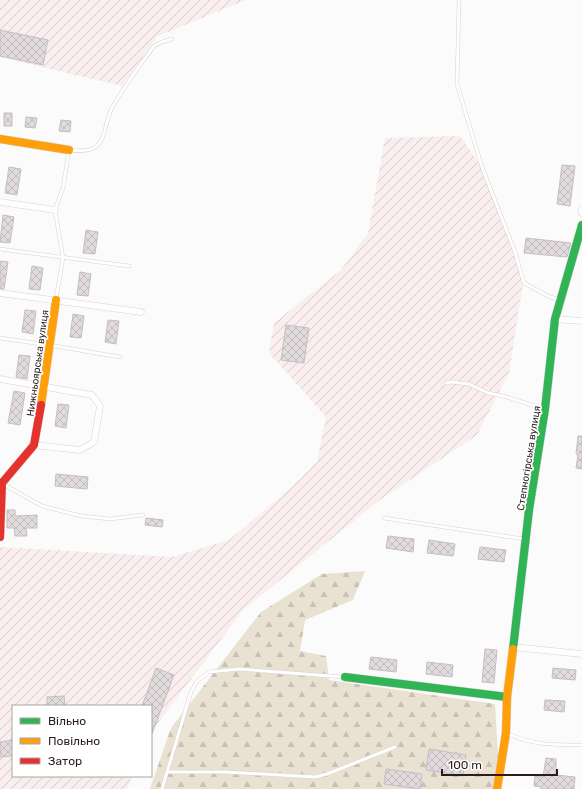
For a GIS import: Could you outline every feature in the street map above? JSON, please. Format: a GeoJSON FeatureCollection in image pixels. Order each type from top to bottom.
{"type":"FeatureCollection","features":[{"type":"Feature","properties":{"kind":"street"},"geometry":{"type":"LineString","coordinates":[[0,139],[70,150]]}},
{"type":"Feature","properties":{"kind":"street"},"geometry":{"type":"LineString","coordinates":[[0,202],[55,210]]}},
{"type":"Feature","properties":{"kind":"street","name":"Степногірська вулиця"},"geometry":{"type":"LineString","coordinates":[[498,789],[506,733],[507,697],[513,647],[526,540],[545,409],[555,319],[582,225]]}},
{"type":"Feature","properties":{"kind":"street"},"geometry":{"type":"LineString","coordinates":[[0,293],[141,312]]}},
{"type":"Feature","properties":{"kind":"street","name":"Нижньоярська вулиця"},"geometry":{"type":"LineString","coordinates":[[1,483],[34,446],[46,386],[49,345],[56,300]]}},
{"type":"Feature","properties":{"kind":"street"},"geometry":{"type":"LineString","coordinates":[[555,319],[582,321]]}},
{"type":"Feature","properties":{"kind":"street"},"geometry":{"type":"LineString","coordinates":[[0,379],[92,395],[100,406],[94,442],[80,450],[34,446]]}},
{"type":"Feature","properties":{"kind":"street"},"geometry":{"type":"LineString","coordinates":[[0,537],[1,483]]}},
{"type":"Feature","properties":{"kind":"street"},"geometry":{"type":"LineString","coordinates":[[513,647],[582,654]]}},
{"type":"Feature","properties":{"kind":"street"},"geometry":{"type":"LineString","coordinates":[[345,677],[507,697]]}},
{"type":"Feature","properties":{"kind":"lane"},"geometry":{"type":"LineString","coordinates":[[458,0],[458,84],[482,167],[515,252],[524,283],[548,296],[561,300]]}},
{"type":"Feature","properties":{"kind":"lane"},"geometry":{"type":"LineString","coordinates":[[56,300],[63,258],[55,210],[63,188],[70,150],[85,151],[94,148],[101,140],[111,111],[122,90],[154,46],[172,39]]}},
{"type":"Feature","properties":{"kind":"lane"},"geometry":{"type":"LineString","coordinates":[[0,249],[130,266]]}},
{"type":"Feature","properties":{"kind":"lane"},"geometry":{"type":"LineString","coordinates":[[0,338],[120,357]]}},
{"type":"Feature","properties":{"kind":"lane"},"geometry":{"type":"LineString","coordinates":[[446,383],[452,382],[469,384],[488,393],[507,397],[545,409]]}},
{"type":"Feature","properties":{"kind":"lane"},"geometry":{"type":"LineString","coordinates":[[1,483],[42,506],[81,516],[110,519],[143,515]]}},
{"type":"Feature","properties":{"kind":"lane"},"geometry":{"type":"LineString","coordinates":[[384,518],[526,540]]}},
{"type":"Feature","properties":{"kind":"lane"},"geometry":{"type":"LineString","coordinates":[[162,789],[190,692],[197,681],[209,672],[239,669],[345,677]]}},
{"type":"Feature","properties":{"kind":"lane"},"geometry":{"type":"LineString","coordinates":[[506,733],[524,740],[548,745],[582,745]]}},
{"type":"Feature","properties":{"kind":"lane"},"geometry":{"type":"LineString","coordinates":[[167,772],[226,772],[315,777],[327,774],[395,747]]}},
{"type":"Feature","properties":{"kind":"shaded area"},"geometry":{"type":"Polygon","coordinates":[[[0,0],[246,0],[158,36],[122,86],[0,57],[0,0]]]}},
{"type":"Feature","properties":{"kind":"shaded area"},"geometry":{"type":"Polygon","coordinates":[[[460,136],[482,167],[524,277],[509,373],[477,435],[380,500],[244,609],[152,731],[152,705],[12,705],[12,777],[132,777],[127,789],[0,789],[0,547],[172,557],[229,540],[293,486],[317,462],[326,417],[269,353],[274,323],[340,271],[368,233],[385,138],[460,136]]]}},
{"type":"Feature","properties":{"kind":"green space"},"geometry":{"type":"Polygon","coordinates":[[[365,571],[353,600],[305,620],[300,651],[326,656],[329,680],[495,704],[500,789],[150,789],[171,728],[261,612],[322,574],[365,571]]]}},
{"type":"Feature","properties":{"kind":"building"},"geometry":{"type":"Polygon","coordinates":[[[0,30],[48,40],[43,65],[0,56],[0,30]]]}},
{"type":"Feature","properties":{"kind":"building"},"geometry":{"type":"Polygon","coordinates":[[[4,113],[12,113],[12,126],[4,126],[4,113]]]}},
{"type":"Feature","properties":{"kind":"building"},"geometry":{"type":"Polygon","coordinates":[[[26,117],[37,118],[35,128],[25,127],[26,117]]]}},
{"type":"Feature","properties":{"kind":"building"},"geometry":{"type":"Polygon","coordinates":[[[61,120],[71,121],[70,132],[59,131],[61,120]]]}},
{"type":"Feature","properties":{"kind":"building"},"geometry":{"type":"Polygon","coordinates":[[[562,165],[575,166],[570,206],[557,204],[562,165]]]}},
{"type":"Feature","properties":{"kind":"building"},"geometry":{"type":"Polygon","coordinates":[[[9,167],[21,169],[17,195],[5,193],[9,167]]]}},
{"type":"Feature","properties":{"kind":"building"},"geometry":{"type":"Polygon","coordinates":[[[3,215],[14,217],[10,243],[0,242],[3,215]]]}},
{"type":"Feature","properties":{"kind":"building"},"geometry":{"type":"Polygon","coordinates":[[[86,230],[98,232],[95,254],[83,253],[86,230]]]}},
{"type":"Feature","properties":{"kind":"building"},"geometry":{"type":"Polygon","coordinates":[[[526,238],[571,243],[567,257],[524,253],[526,238]]]}},
{"type":"Feature","properties":{"kind":"building"},"geometry":{"type":"Polygon","coordinates":[[[0,261],[8,262],[4,289],[0,289],[0,261]]]}},
{"type":"Feature","properties":{"kind":"building"},"geometry":{"type":"Polygon","coordinates":[[[32,266],[43,268],[40,290],[29,289],[32,266]]]}},
{"type":"Feature","properties":{"kind":"building"},"geometry":{"type":"Polygon","coordinates":[[[80,272],[91,274],[88,296],[77,295],[80,272]]]}},
{"type":"Feature","properties":{"kind":"building"},"geometry":{"type":"Polygon","coordinates":[[[25,310],[36,311],[33,334],[22,332],[25,310]]]}},
{"type":"Feature","properties":{"kind":"building"},"geometry":{"type":"Polygon","coordinates":[[[73,314],[84,316],[81,338],[70,337],[73,314]]]}},
{"type":"Feature","properties":{"kind":"building"},"geometry":{"type":"Polygon","coordinates":[[[108,320],[119,321],[116,344],[105,342],[108,320]]]}},
{"type":"Feature","properties":{"kind":"building"},"geometry":{"type":"Polygon","coordinates":[[[286,325],[309,328],[304,363],[281,360],[286,325]]]}},
{"type":"Feature","properties":{"kind":"building"},"geometry":{"type":"Polygon","coordinates":[[[19,355],[30,356],[27,379],[16,377],[19,355]]]}},
{"type":"Feature","properties":{"kind":"building"},"geometry":{"type":"Polygon","coordinates":[[[14,391],[25,393],[20,425],[8,423],[14,391]]]}},
{"type":"Feature","properties":{"kind":"building"},"geometry":{"type":"Polygon","coordinates":[[[58,404],[69,405],[66,428],[55,426],[58,404]]]}},
{"type":"Feature","properties":{"kind":"building"},"geometry":{"type":"Polygon","coordinates":[[[578,436],[582,436],[582,469],[576,468],[578,436]]]}},
{"type":"Feature","properties":{"kind":"building"},"geometry":{"type":"Polygon","coordinates":[[[56,474],[88,477],[87,489],[55,486],[56,474]]]}},
{"type":"Feature","properties":{"kind":"building"},"geometry":{"type":"Polygon","coordinates":[[[7,510],[15,510],[15,516],[37,515],[37,528],[26,528],[27,536],[15,536],[14,528],[7,528],[7,510]]]}},
{"type":"Feature","properties":{"kind":"building"},"geometry":{"type":"Polygon","coordinates":[[[146,518],[163,520],[162,527],[145,525],[146,518]]]}},
{"type":"Feature","properties":{"kind":"building"},"geometry":{"type":"Polygon","coordinates":[[[388,536],[414,539],[413,552],[386,548],[388,536]]]}},
{"type":"Feature","properties":{"kind":"building"},"geometry":{"type":"Polygon","coordinates":[[[429,540],[455,544],[453,556],[427,553],[429,540]]]}},
{"type":"Feature","properties":{"kind":"building"},"geometry":{"type":"Polygon","coordinates":[[[480,547],[506,550],[504,562],[478,559],[480,547]]]}},
{"type":"Feature","properties":{"kind":"building"},"geometry":{"type":"Polygon","coordinates":[[[485,649],[497,650],[494,683],[482,682],[485,649]]]}},
{"type":"Feature","properties":{"kind":"building"},"geometry":{"type":"Polygon","coordinates":[[[371,657],[397,660],[396,672],[369,669],[371,657]]]}},
{"type":"Feature","properties":{"kind":"building"},"geometry":{"type":"Polygon","coordinates":[[[427,662],[453,665],[452,677],[426,674],[427,662]]]}},
{"type":"Feature","properties":{"kind":"building"},"geometry":{"type":"Polygon","coordinates":[[[156,668],[174,675],[152,734],[152,705],[142,705],[156,668]]]}},
{"type":"Feature","properties":{"kind":"building"},"geometry":{"type":"Polygon","coordinates":[[[553,668],[576,670],[575,680],[552,678],[553,668]]]}},
{"type":"Feature","properties":{"kind":"building"},"geometry":{"type":"Polygon","coordinates":[[[64,696],[65,705],[47,705],[47,697],[64,696]]]}},
{"type":"Feature","properties":{"kind":"building"},"geometry":{"type":"Polygon","coordinates":[[[545,700],[565,701],[564,712],[544,710],[545,700]]]}},
{"type":"Feature","properties":{"kind":"building"},"geometry":{"type":"Polygon","coordinates":[[[12,740],[12,756],[0,757],[0,742],[12,740]]]}},
{"type":"Feature","properties":{"kind":"building"},"geometry":{"type":"Polygon","coordinates":[[[429,749],[466,755],[463,776],[426,770],[429,749]]]}},
{"type":"Feature","properties":{"kind":"building"},"geometry":{"type":"Polygon","coordinates":[[[546,758],[556,759],[556,775],[575,777],[574,789],[541,789],[541,787],[534,786],[535,776],[543,777],[546,758]]]}},
{"type":"Feature","properties":{"kind":"building"},"geometry":{"type":"Polygon","coordinates":[[[386,769],[422,774],[420,789],[384,784],[386,769]]]}},
{"type":"Feature","properties":{"kind":"traffic: fast"},"geometry":{"type":"LineString","coordinates":[[513,649],[529,510],[545,409],[555,319],[582,225]]}},
{"type":"Feature","properties":{"kind":"traffic: fast"},"geometry":{"type":"LineString","coordinates":[[345,677],[507,697]]}},
{"type":"Feature","properties":{"kind":"traffic: slow"},"geometry":{"type":"LineString","coordinates":[[0,139],[69,150]]}},
{"type":"Feature","properties":{"kind":"traffic: slow"},"geometry":{"type":"LineString","coordinates":[[41,405],[56,300]]}},
{"type":"Feature","properties":{"kind":"traffic: slow"},"geometry":{"type":"LineString","coordinates":[[497,789],[506,733],[507,697],[513,649]]}},
{"type":"Feature","properties":{"kind":"traffic: jam"},"geometry":{"type":"LineString","coordinates":[[0,537],[2,483],[34,445],[41,405]]}}]}
